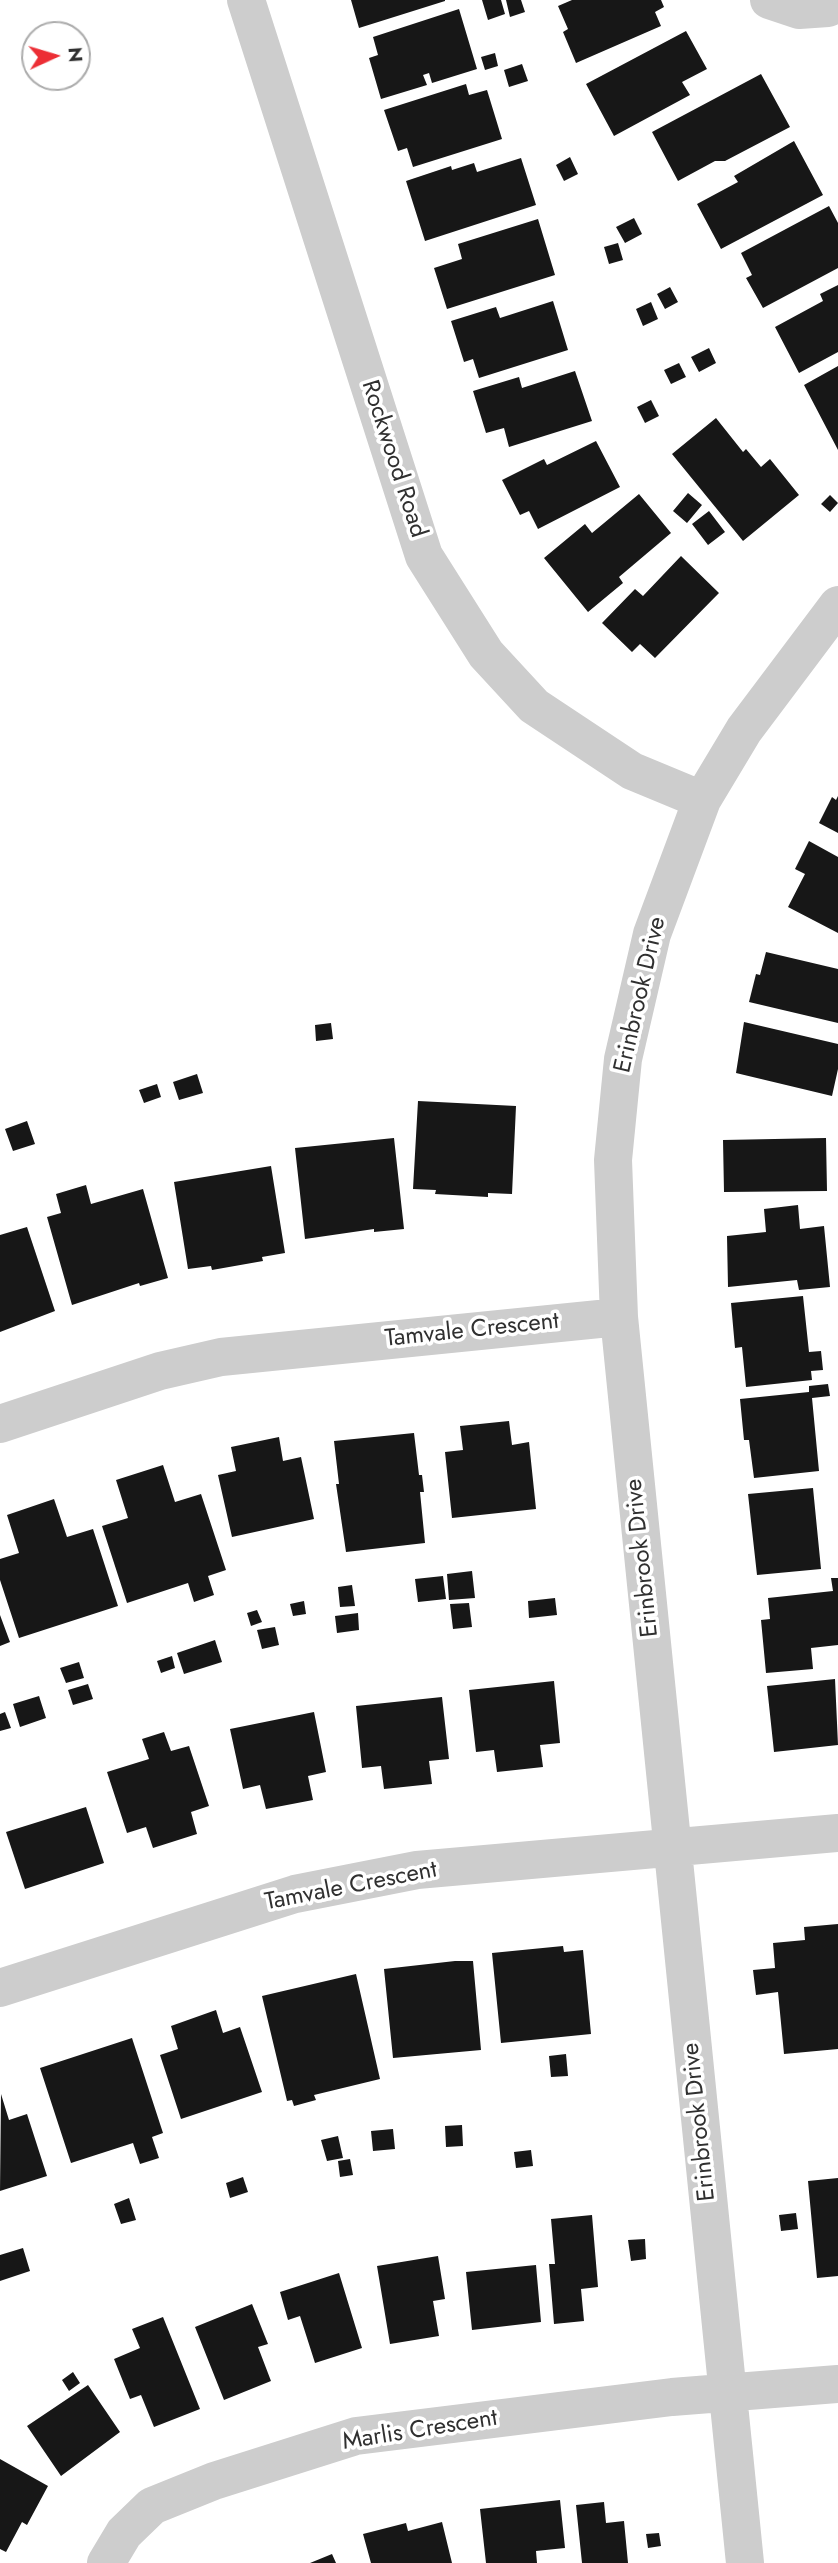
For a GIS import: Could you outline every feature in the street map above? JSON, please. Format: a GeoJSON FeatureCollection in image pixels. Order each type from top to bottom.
{"type":"FeatureCollection","features":[{"type":"Feature","properties":{"kind":"street","name":"Rockwood Road"},"geometry":{"type":"LineString","coordinates":[[246,0],[424,556],[486,654],[534,706],[632,771],[702,800]]}},
{"type":"Feature","properties":{"kind":"street"},"geometry":{"type":"LineString","coordinates":[[769,0],[799,10],[835,12]]}},
{"type":"Feature","properties":{"kind":"street","name":"Erinbrook Drive"},"geometry":{"type":"LineString","coordinates":[[745,2563],[619,1317],[613,1160],[623,1059],[652,934],[702,800],[744,730],[825,617],[838,605]]}},
{"type":"Feature","properties":{"kind":"street","name":"Tamvale Crescent"},"geometry":{"type":"LineString","coordinates":[[0,1424],[160,1371],[220,1357],[619,1317]]}},
{"type":"Feature","properties":{"kind":"street","name":"Tamvale Crescent"},"geometry":{"type":"LineString","coordinates":[[0,1988],[295,1894],[417,1870],[838,1833]]}},
{"type":"Feature","properties":{"kind":"street","name":"Marlis Crescent"},"geometry":{"type":"LineString","coordinates":[[106,2563],[124,2533],[152,2506],[214,2481],[356,2437],[729,2391],[838,2384]]}},
{"type":"Feature","properties":{"kind":"building"},"geometry":{"type":"Polygon","coordinates":[[[351,0],[445,0],[445,1],[359,28],[351,0]]]}},
{"type":"Feature","properties":{"kind":"building"},"geometry":{"type":"Polygon","coordinates":[[[482,0],[501,0],[505,14],[488,20],[482,0]]]}},
{"type":"Feature","properties":{"kind":"building"},"geometry":{"type":"Polygon","coordinates":[[[506,0],[521,0],[525,12],[510,17],[506,0]]]}},
{"type":"Feature","properties":{"kind":"building"},"geometry":{"type":"Polygon","coordinates":[[[572,0],[661,0],[664,7],[655,12],[661,26],[576,63],[563,32],[568,29],[558,6],[572,0]]]}},
{"type":"Feature","properties":{"kind":"building"},"geometry":{"type":"Polygon","coordinates":[[[459,9],[477,69],[432,83],[429,73],[423,75],[427,85],[381,99],[369,58],[378,55],[373,37],[459,9]]]}},
{"type":"Feature","properties":{"kind":"building"},"geometry":{"type":"Polygon","coordinates":[[[686,31],[707,69],[682,82],[690,95],[614,136],[586,84],[686,31]]]}},
{"type":"Feature","properties":{"kind":"building"},"geometry":{"type":"Polygon","coordinates":[[[495,53],[498,66],[485,70],[481,57],[495,53]]]}},
{"type":"Feature","properties":{"kind":"building"},"geometry":{"type":"Polygon","coordinates":[[[522,64],[528,81],[509,87],[504,70],[522,64]]]}},
{"type":"Feature","properties":{"kind":"building"},"geometry":{"type":"Polygon","coordinates":[[[761,74],[790,127],[725,161],[715,161],[678,181],[652,132],[761,74]]]}},
{"type":"Feature","properties":{"kind":"building"},"geometry":{"type":"Polygon","coordinates":[[[466,84],[469,95],[487,90],[502,139],[413,167],[407,148],[398,151],[384,110],[466,84]]]}},
{"type":"Feature","properties":{"kind":"building"},"geometry":{"type":"Polygon","coordinates":[[[794,141],[823,195],[721,249],[697,204],[738,182],[734,176],[794,141]]]}},
{"type":"Feature","properties":{"kind":"building"},"geometry":{"type":"Polygon","coordinates":[[[570,157],[578,174],[564,181],[556,165],[570,157]]]}},
{"type":"Feature","properties":{"kind":"building"},"geometry":{"type":"Polygon","coordinates":[[[521,158],[536,205],[425,241],[406,181],[451,166],[452,170],[474,163],[477,172],[521,158]]]}},
{"type":"Feature","properties":{"kind":"building"},"geometry":{"type":"Polygon","coordinates":[[[829,206],[838,223],[838,268],[763,308],[746,278],[752,275],[741,253],[829,206]]]}},
{"type":"Feature","properties":{"kind":"building"},"geometry":{"type":"Polygon","coordinates":[[[634,218],[642,234],[625,243],[616,227],[634,218]]]}},
{"type":"Feature","properties":{"kind":"building"},"geometry":{"type":"Polygon","coordinates":[[[538,219],[555,275],[447,309],[434,268],[462,259],[458,244],[538,219]]]}},
{"type":"Feature","properties":{"kind":"building"},"geometry":{"type":"Polygon","coordinates":[[[618,243],[623,260],[609,264],[604,247],[618,243]]]}},
{"type":"Feature","properties":{"kind":"building"},"geometry":{"type":"Polygon","coordinates":[[[838,285],[838,352],[799,373],[775,327],[823,301],[820,294],[838,285]]]}},
{"type":"Feature","properties":{"kind":"building"},"geometry":{"type":"Polygon","coordinates":[[[670,287],[678,302],[665,309],[657,294],[670,287]]]}},
{"type":"Feature","properties":{"kind":"building"},"geometry":{"type":"Polygon","coordinates":[[[553,301],[568,350],[479,378],[473,359],[464,362],[451,321],[496,307],[500,318],[553,301]]]}},
{"type":"Feature","properties":{"kind":"building"},"geometry":{"type":"Polygon","coordinates":[[[651,302],[658,319],[643,326],[636,309],[651,302]]]}},
{"type":"Feature","properties":{"kind":"building"},"geometry":{"type":"Polygon","coordinates":[[[709,348],[716,363],[699,372],[691,357],[709,348]]]}},
{"type":"Feature","properties":{"kind":"building"},"geometry":{"type":"Polygon","coordinates":[[[679,363],[686,377],[671,384],[664,370],[679,363]]]}},
{"type":"Feature","properties":{"kind":"building"},"geometry":{"type":"Polygon","coordinates":[[[838,366],[838,450],[804,385],[838,366]]]}},
{"type":"Feature","properties":{"kind":"building"},"geometry":{"type":"Polygon","coordinates":[[[575,371],[592,421],[509,447],[504,428],[486,433],[473,391],[519,377],[522,388],[575,371]]]}},
{"type":"Feature","properties":{"kind":"building"},"geometry":{"type":"Polygon","coordinates":[[[651,400],[659,416],[645,423],[637,407],[651,400]]]}},
{"type":"Feature","properties":{"kind":"building"},"geometry":{"type":"Polygon","coordinates":[[[716,418],[743,452],[746,449],[761,467],[770,459],[799,495],[743,541],[672,454],[716,418]]]}},
{"type":"Feature","properties":{"kind":"building"},"geometry":{"type":"Polygon","coordinates":[[[596,441],[620,487],[538,529],[529,511],[520,515],[502,480],[544,459],[547,465],[596,441]]]}},
{"type":"Feature","properties":{"kind":"building"},"geometry":{"type":"Polygon","coordinates":[[[688,493],[702,505],[687,523],[673,511],[688,493]]]}},
{"type":"Feature","properties":{"kind":"building"},"geometry":{"type":"Polygon","coordinates":[[[639,494],[671,533],[619,577],[623,583],[588,612],[544,558],[585,524],[592,533],[639,494]]]}},
{"type":"Feature","properties":{"kind":"building"},"geometry":{"type":"Polygon","coordinates":[[[830,495],[838,503],[830,512],[821,504],[830,495]]]}},
{"type":"Feature","properties":{"kind":"building"},"geometry":{"type":"Polygon","coordinates":[[[709,511],[725,532],[708,545],[692,524],[709,511]]]}},
{"type":"Feature","properties":{"kind":"building"},"geometry":{"type":"Polygon","coordinates":[[[681,556],[719,593],[655,658],[640,644],[632,652],[602,623],[635,589],[643,596],[681,556]]]}},
{"type":"Feature","properties":{"kind":"building"},"geometry":{"type":"Polygon","coordinates":[[[838,796],[838,833],[819,823],[832,797],[836,800],[838,796]]]}},
{"type":"Feature","properties":{"kind":"building"},"geometry":{"type":"Polygon","coordinates":[[[809,841],[838,857],[838,933],[788,907],[805,874],[795,869],[809,841]]]}},
{"type":"Feature","properties":{"kind":"building"},"geometry":{"type":"Polygon","coordinates":[[[766,952],[838,969],[838,1023],[749,1002],[756,974],[760,975],[766,952]]]}},
{"type":"Feature","properties":{"kind":"building"},"geometry":{"type":"Polygon","coordinates":[[[744,1022],[838,1044],[838,1069],[832,1096],[736,1073],[744,1022]]]}},
{"type":"Feature","properties":{"kind":"building"},"geometry":{"type":"Polygon","coordinates":[[[331,1023],[333,1039],[316,1041],[315,1025],[331,1023]]]}},
{"type":"Feature","properties":{"kind":"building"},"geometry":{"type":"Polygon","coordinates":[[[197,1074],[203,1093],[179,1100],[173,1082],[197,1074]]]}},
{"type":"Feature","properties":{"kind":"building"},"geometry":{"type":"Polygon","coordinates":[[[157,1084],[161,1097],[144,1103],[139,1090],[157,1084]]]}},
{"type":"Feature","properties":{"kind":"building"},"geometry":{"type":"Polygon","coordinates":[[[418,1101],[516,1106],[512,1194],[488,1193],[488,1197],[435,1194],[436,1190],[413,1189],[418,1101]]]}},
{"type":"Feature","properties":{"kind":"building"},"geometry":{"type":"Polygon","coordinates":[[[27,1121],[35,1144],[13,1151],[5,1129],[27,1121]]]}},
{"type":"Feature","properties":{"kind":"building"},"geometry":{"type":"Polygon","coordinates":[[[394,1138],[404,1229],[374,1232],[374,1229],[305,1239],[295,1148],[394,1138]]]}},
{"type":"Feature","properties":{"kind":"building"},"geometry":{"type":"Polygon","coordinates":[[[826,1138],[827,1191],[724,1192],[723,1140],[826,1138]]]}},
{"type":"Feature","properties":{"kind":"building"},"geometry":{"type":"Polygon","coordinates":[[[271,1166],[285,1253],[262,1257],[263,1261],[212,1270],[211,1266],[188,1269],[174,1182],[271,1166]]]}},
{"type":"Feature","properties":{"kind":"building"},"geometry":{"type":"Polygon","coordinates":[[[86,1185],[91,1204],[143,1189],[168,1278],[140,1286],[139,1283],[72,1305],[47,1217],[61,1213],[56,1194],[86,1185]]]}},
{"type":"Feature","properties":{"kind":"building"},"geometry":{"type":"Polygon","coordinates":[[[798,1205],[800,1229],[824,1226],[830,1287],[799,1290],[797,1280],[728,1287],[727,1236],[766,1232],[764,1209],[798,1205]]]}},
{"type":"Feature","properties":{"kind":"building"},"geometry":{"type":"Polygon","coordinates":[[[27,1227],[55,1311],[0,1332],[0,1235],[27,1227]]]}},
{"type":"Feature","properties":{"kind":"building"},"geometry":{"type":"Polygon","coordinates":[[[803,1296],[809,1352],[821,1351],[823,1370],[811,1371],[812,1380],[746,1387],[742,1347],[735,1348],[731,1303],[803,1296]]]}},
{"type":"Feature","properties":{"kind":"building"},"geometry":{"type":"Polygon","coordinates":[[[828,1384],[830,1396],[812,1398],[819,1471],[754,1478],[749,1440],[744,1440],[740,1399],[809,1392],[809,1386],[828,1384]]]}},
{"type":"Feature","properties":{"kind":"building"},"geometry":{"type":"Polygon","coordinates":[[[509,1421],[512,1445],[529,1442],[536,1509],[452,1518],[445,1452],[463,1450],[460,1426],[509,1421]]]}},
{"type":"Feature","properties":{"kind":"building"},"geometry":{"type":"Polygon","coordinates":[[[414,1433],[424,1492],[420,1492],[425,1543],[346,1552],[336,1484],[339,1484],[334,1441],[414,1433]]]}},
{"type":"Feature","properties":{"kind":"building"},"geometry":{"type":"Polygon","coordinates":[[[279,1437],[283,1461],[301,1457],[314,1519],[232,1537],[218,1475],[236,1471],[231,1447],[279,1437]]]}},
{"type":"Feature","properties":{"kind":"building"},"geometry":{"type":"Polygon","coordinates":[[[163,1465],[175,1502],[201,1494],[226,1570],[208,1576],[214,1595],[194,1602],[188,1583],[127,1603],[102,1526],[128,1518],[116,1480],[163,1465]]]}},
{"type":"Feature","properties":{"kind":"building"},"geometry":{"type":"Polygon","coordinates":[[[813,1488],[821,1569],[757,1575],[748,1494],[813,1488]]]}},
{"type":"Feature","properties":{"kind":"building"},"geometry":{"type":"Polygon","coordinates":[[[54,1499],[67,1537],[93,1529],[118,1606],[19,1638],[0,1580],[0,1559],[19,1553],[7,1515],[54,1499]]]}},
{"type":"Feature","properties":{"kind":"building"},"geometry":{"type":"Polygon","coordinates":[[[472,1571],[475,1598],[449,1600],[447,1574],[472,1571]]]}},
{"type":"Feature","properties":{"kind":"building"},"geometry":{"type":"Polygon","coordinates":[[[443,1576],[446,1599],[418,1602],[415,1579],[443,1576]]]}},
{"type":"Feature","properties":{"kind":"building"},"geometry":{"type":"Polygon","coordinates":[[[831,1578],[838,1578],[838,1645],[811,1648],[813,1669],[766,1673],[761,1620],[770,1619],[768,1598],[833,1591],[831,1578]]]}},
{"type":"Feature","properties":{"kind":"building"},"geometry":{"type":"Polygon","coordinates":[[[352,1585],[355,1606],[340,1607],[338,1587],[352,1585]]]}},
{"type":"Feature","properties":{"kind":"building"},"geometry":{"type":"Polygon","coordinates":[[[555,1598],[557,1615],[529,1618],[528,1601],[555,1598]]]}},
{"type":"Feature","properties":{"kind":"building"},"geometry":{"type":"Polygon","coordinates":[[[304,1601],[306,1614],[293,1616],[290,1604],[304,1601]]]}},
{"type":"Feature","properties":{"kind":"building"},"geometry":{"type":"Polygon","coordinates":[[[469,1603],[472,1627],[453,1629],[450,1604],[469,1603]]]}},
{"type":"Feature","properties":{"kind":"building"},"geometry":{"type":"Polygon","coordinates":[[[257,1610],[262,1622],[251,1626],[247,1613],[257,1610]]]}},
{"type":"Feature","properties":{"kind":"building"},"geometry":{"type":"Polygon","coordinates":[[[358,1613],[359,1630],[337,1633],[335,1616],[358,1613]]]}},
{"type":"Feature","properties":{"kind":"building"},"geometry":{"type":"Polygon","coordinates":[[[0,1615],[10,1642],[0,1646],[0,1615]]]}},
{"type":"Feature","properties":{"kind":"building"},"geometry":{"type":"Polygon","coordinates":[[[275,1627],[279,1645],[262,1649],[257,1630],[275,1627]]]}},
{"type":"Feature","properties":{"kind":"building"},"geometry":{"type":"Polygon","coordinates":[[[215,1640],[222,1662],[184,1674],[177,1653],[215,1640]]]}},
{"type":"Feature","properties":{"kind":"building"},"geometry":{"type":"Polygon","coordinates":[[[172,1656],[175,1668],[161,1673],[157,1661],[172,1656]]]}},
{"type":"Feature","properties":{"kind":"building"},"geometry":{"type":"Polygon","coordinates":[[[79,1662],[84,1678],[66,1683],[60,1668],[79,1662]]]}},
{"type":"Feature","properties":{"kind":"building"},"geometry":{"type":"Polygon","coordinates":[[[835,1679],[838,1745],[774,1752],[767,1686],[835,1679]]]}},
{"type":"Feature","properties":{"kind":"building"},"geometry":{"type":"Polygon","coordinates":[[[554,1681],[560,1743],[540,1745],[543,1767],[497,1772],[494,1750],[476,1752],[469,1690],[554,1681]]]}},
{"type":"Feature","properties":{"kind":"building"},"geometry":{"type":"Polygon","coordinates":[[[88,1684],[93,1699],[73,1705],[68,1690],[88,1684]]]}},
{"type":"Feature","properties":{"kind":"building"},"geometry":{"type":"Polygon","coordinates":[[[39,1696],[46,1718],[20,1727],[13,1704],[39,1696]]]}},
{"type":"Feature","properties":{"kind":"building"},"geometry":{"type":"Polygon","coordinates":[[[442,1697],[449,1759],[429,1761],[432,1784],[384,1789],[381,1766],[362,1768],[356,1706],[442,1697]]]}},
{"type":"Feature","properties":{"kind":"building"},"geometry":{"type":"Polygon","coordinates":[[[5,1712],[11,1728],[0,1731],[0,1714],[5,1712]]]}},
{"type":"Feature","properties":{"kind":"building"},"geometry":{"type":"Polygon","coordinates":[[[314,1712],[326,1772],[308,1776],[313,1800],[266,1809],[260,1785],[243,1789],[230,1729],[314,1712]]]}},
{"type":"Feature","properties":{"kind":"building"},"geometry":{"type":"Polygon","coordinates":[[[164,1732],[171,1751],[189,1746],[209,1806],[191,1812],[197,1834],[153,1848],[146,1827],[127,1833],[107,1772],[149,1759],[142,1739],[164,1732]]]}},
{"type":"Feature","properties":{"kind":"building"},"geometry":{"type":"Polygon","coordinates":[[[86,1807],[104,1863],[25,1889],[6,1832],[86,1807]]]}},
{"type":"Feature","properties":{"kind":"building"},"geometry":{"type":"Polygon","coordinates":[[[838,1924],[838,2049],[784,2054],[778,1992],[756,1995],[753,1970],[775,1968],[773,1943],[805,1940],[804,1927],[838,1924]]]}},
{"type":"Feature","properties":{"kind":"building"},"geometry":{"type":"Polygon","coordinates":[[[563,1946],[564,1952],[583,1950],[591,2034],[501,2043],[492,1953],[563,1946]]]}},
{"type":"Feature","properties":{"kind":"building"},"geometry":{"type":"Polygon","coordinates":[[[473,1961],[481,2050],[393,2058],[384,1969],[473,1961]]]}},
{"type":"Feature","properties":{"kind":"building"},"geometry":{"type":"Polygon","coordinates":[[[356,1974],[380,2079],[314,2095],[316,2100],[294,2106],[292,2100],[287,2101],[262,1996],[356,1974]]]}},
{"type":"Feature","properties":{"kind":"building"},"geometry":{"type":"Polygon","coordinates":[[[216,2010],[223,2033],[240,2027],[262,2092],[181,2119],[160,2055],[178,2049],[171,2026],[216,2010]]]}},
{"type":"Feature","properties":{"kind":"building"},"geometry":{"type":"Polygon","coordinates":[[[132,2038],[163,2133],[152,2137],[159,2158],[140,2164],[133,2143],[71,2163],[40,2068],[132,2038]]]}},
{"type":"Feature","properties":{"kind":"building"},"geometry":{"type":"Polygon","coordinates":[[[566,2054],[568,2076],[551,2077],[549,2056],[566,2054]]]}},
{"type":"Feature","properties":{"kind":"building"},"geometry":{"type":"Polygon","coordinates":[[[1,2094],[9,2120],[27,2114],[47,2176],[0,2191],[1,2094]]]}},
{"type":"Feature","properties":{"kind":"building"},"geometry":{"type":"Polygon","coordinates":[[[462,2125],[463,2146],[446,2147],[445,2126],[462,2125]]]}},
{"type":"Feature","properties":{"kind":"building"},"geometry":{"type":"Polygon","coordinates":[[[393,2129],[395,2149],[373,2151],[371,2131],[393,2129]]]}},
{"type":"Feature","properties":{"kind":"building"},"geometry":{"type":"Polygon","coordinates":[[[338,2136],[343,2158],[327,2161],[321,2140],[338,2136]]]}},
{"type":"Feature","properties":{"kind":"building"},"geometry":{"type":"Polygon","coordinates":[[[531,2150],[533,2166],[516,2168],[514,2152],[531,2150]]]}},
{"type":"Feature","properties":{"kind":"building"},"geometry":{"type":"Polygon","coordinates":[[[350,2159],[353,2175],[340,2177],[338,2161],[350,2159]]]}},
{"type":"Feature","properties":{"kind":"building"},"geometry":{"type":"Polygon","coordinates":[[[243,2177],[248,2192],[230,2198],[226,2183],[243,2177]]]}},
{"type":"Feature","properties":{"kind":"building"},"geometry":{"type":"Polygon","coordinates":[[[838,2178],[838,2276],[817,2278],[808,2181],[838,2178]]]}},
{"type":"Feature","properties":{"kind":"building"},"geometry":{"type":"Polygon","coordinates":[[[129,2198],[136,2220],[121,2224],[114,2204],[129,2198]]]}},
{"type":"Feature","properties":{"kind":"building"},"geometry":{"type":"Polygon","coordinates":[[[796,2213],[798,2229],[781,2231],[779,2215],[796,2213]]]}},
{"type":"Feature","properties":{"kind":"building"},"geometry":{"type":"Polygon","coordinates":[[[592,2215],[598,2287],[581,2289],[584,2321],[554,2324],[549,2264],[555,2264],[551,2219],[592,2215]]]}},
{"type":"Feature","properties":{"kind":"building"},"geometry":{"type":"Polygon","coordinates":[[[645,2239],[646,2259],[631,2261],[628,2240],[645,2239]]]}},
{"type":"Feature","properties":{"kind":"building"},"geometry":{"type":"Polygon","coordinates":[[[23,2248],[30,2271],[0,2281],[0,2255],[23,2248]]]}},
{"type":"Feature","properties":{"kind":"building"},"geometry":{"type":"Polygon","coordinates":[[[438,2256],[445,2299],[433,2301],[439,2336],[390,2344],[377,2266],[438,2256]]]}},
{"type":"Feature","properties":{"kind":"building"},"geometry":{"type":"Polygon","coordinates":[[[536,2265],[541,2322],[472,2330],[466,2272],[536,2265]]]}},
{"type":"Feature","properties":{"kind":"building"},"geometry":{"type":"Polygon","coordinates":[[[339,2273],[362,2348],[315,2363],[300,2316],[288,2320],[280,2292],[339,2273]]]}},
{"type":"Feature","properties":{"kind":"building"},"geometry":{"type":"Polygon","coordinates":[[[252,2304],[268,2344],[258,2347],[271,2381],[224,2400],[195,2327],[252,2304]]]}},
{"type":"Feature","properties":{"kind":"building"},"geometry":{"type":"Polygon","coordinates":[[[163,2317],[200,2409],[154,2427],[141,2395],[130,2399],[114,2359],[140,2348],[132,2329],[163,2317]]]}},
{"type":"Feature","properties":{"kind":"building"},"geometry":{"type":"Polygon","coordinates":[[[73,2372],[80,2383],[69,2391],[62,2380],[73,2372]]]}},
{"type":"Feature","properties":{"kind":"building"},"geometry":{"type":"Polygon","coordinates":[[[88,2385],[120,2432],[61,2476],[27,2426],[88,2385]]]}},
{"type":"Feature","properties":{"kind":"building"},"geometry":{"type":"Polygon","coordinates":[[[0,2459],[48,2486],[27,2525],[22,2522],[6,2552],[0,2549],[0,2459]]]}},
{"type":"Feature","properties":{"kind":"building"},"geometry":{"type":"Polygon","coordinates":[[[560,2500],[565,2548],[536,2551],[537,2563],[486,2563],[480,2509],[560,2500]]]}},
{"type":"Feature","properties":{"kind":"building"},"geometry":{"type":"Polygon","coordinates":[[[604,2502],[606,2523],[624,2521],[628,2563],[582,2563],[576,2505],[604,2502]]]}},
{"type":"Feature","properties":{"kind":"building"},"geometry":{"type":"Polygon","coordinates":[[[442,2522],[452,2563],[371,2563],[363,2534],[406,2523],[408,2531],[442,2522]]]}},
{"type":"Feature","properties":{"kind":"building"},"geometry":{"type":"Polygon","coordinates":[[[659,2533],[661,2546],[648,2548],[646,2534],[659,2533]]]}},
{"type":"Feature","properties":{"kind":"building"},"geometry":{"type":"Polygon","coordinates":[[[332,2554],[336,2563],[310,2563],[332,2554]]]}}]}
